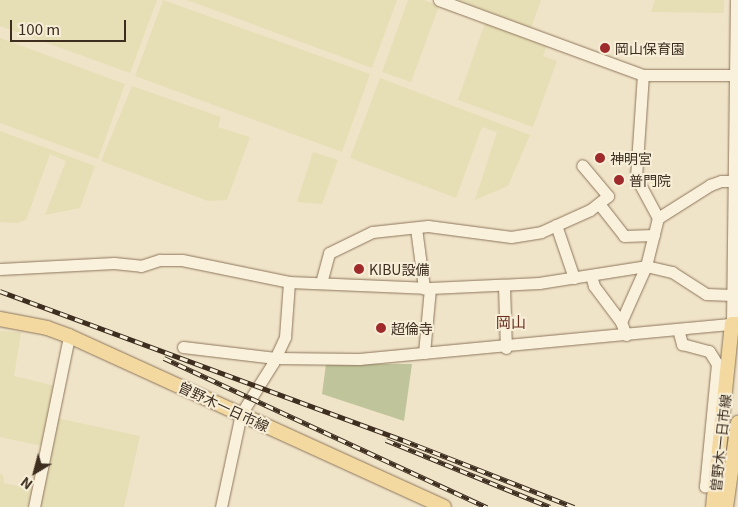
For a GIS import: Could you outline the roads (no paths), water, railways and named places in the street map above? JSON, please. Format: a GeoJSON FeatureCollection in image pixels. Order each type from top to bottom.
{"type":"FeatureCollection","features":[{"type":"Feature","properties":{"kind":"main road","name":"曽野木一日市線"},"geometry":{"type":"LineString","coordinates":[[0,319],[47,328],[69,336],[444,507]]}},
{"type":"Feature","properties":{"kind":"main road","name":"曽野木一日市線"},"geometry":{"type":"LineString","coordinates":[[712,507],[735,324]]}},
{"type":"Feature","properties":{"kind":"main road","name":"曽野木一日市線"},"geometry":{"type":"LineString","coordinates":[[726,507],[738,423]]}},
{"type":"Feature","properties":{"kind":"street"},"geometry":{"type":"LineString","coordinates":[[439,0],[643,74],[735,75]]}},
{"type":"Feature","properties":{"kind":"street"},"geometry":{"type":"LineString","coordinates":[[183,347],[275,358],[359,360],[424,353],[506,348],[735,324],[732,295],[736,0]]}},
{"type":"Feature","properties":{"kind":"street"},"geometry":{"type":"LineString","coordinates":[[622,322],[646,266],[658,218],[636,177],[643,74]]}},
{"type":"Feature","properties":{"kind":"street"},"geometry":{"type":"LineString","coordinates":[[321,283],[329,253],[372,232],[416,228],[511,237],[556,225],[600,205],[608,196],[582,165]]}},
{"type":"Feature","properties":{"kind":"street"},"geometry":{"type":"LineString","coordinates":[[658,218],[710,185],[735,181]]}},
{"type":"Feature","properties":{"kind":"street"},"geometry":{"type":"LineString","coordinates":[[600,205],[624,236],[654,235]]}},
{"type":"Feature","properties":{"kind":"street"},"geometry":{"type":"LineString","coordinates":[[556,225],[574,278]]}},
{"type":"Feature","properties":{"kind":"street"},"geometry":{"type":"LineString","coordinates":[[416,228],[427,288],[424,353]]}},
{"type":"Feature","properties":{"kind":"street"},"geometry":{"type":"LineString","coordinates":[[0,269],[114,263],[141,266],[160,260],[182,260],[289,282],[427,288],[504,286],[574,278],[646,266],[672,272],[706,294],[732,295]]}},
{"type":"Feature","properties":{"kind":"street"},"geometry":{"type":"LineString","coordinates":[[591,275],[594,286],[622,322],[626,335]]}},
{"type":"Feature","properties":{"kind":"street"},"geometry":{"type":"LineString","coordinates":[[221,507],[241,414],[275,358],[285,337],[289,282]]}},
{"type":"Feature","properties":{"kind":"street"},"geometry":{"type":"LineString","coordinates":[[504,286],[506,348]]}},
{"type":"Feature","properties":{"kind":"street"},"geometry":{"type":"LineString","coordinates":[[678,329],[682,344],[709,351],[717,364],[705,486],[708,486]]}},
{"type":"Feature","properties":{"kind":"street"},"geometry":{"type":"LineString","coordinates":[[34,507],[69,336]]}},
{"type":"Feature","properties":{"kind":"railway"},"geometry":{"type":"LineString","coordinates":[[0,291],[403,440],[574,507]]}},
{"type":"Feature","properties":{"kind":"railway"},"geometry":{"type":"LineString","coordinates":[[164,358],[487,507]]}},
{"type":"Feature","properties":{"kind":"railway"},"geometry":{"type":"LineString","coordinates":[[386,440],[550,507]]}},
{"type":"Feature","properties":{"kind":"place","name":"岡山保育園"},"geometry":{"type":"Point","coordinates":[605,48]}},
{"type":"Feature","properties":{"kind":"place","name":"神明宮"},"geometry":{"type":"Point","coordinates":[600,158]}},
{"type":"Feature","properties":{"kind":"place","name":"普門院"},"geometry":{"type":"Point","coordinates":[619,180]}},
{"type":"Feature","properties":{"kind":"place","name":"KIBU設備"},"geometry":{"type":"Point","coordinates":[359,269]}},
{"type":"Feature","properties":{"kind":"place","name":"超倫寺"},"geometry":{"type":"Point","coordinates":[381,328]}},
{"type":"Feature","properties":{"kind":"district","name":"岡山"},"geometry":{"type":"Point","coordinates":[511,322]}}]}
